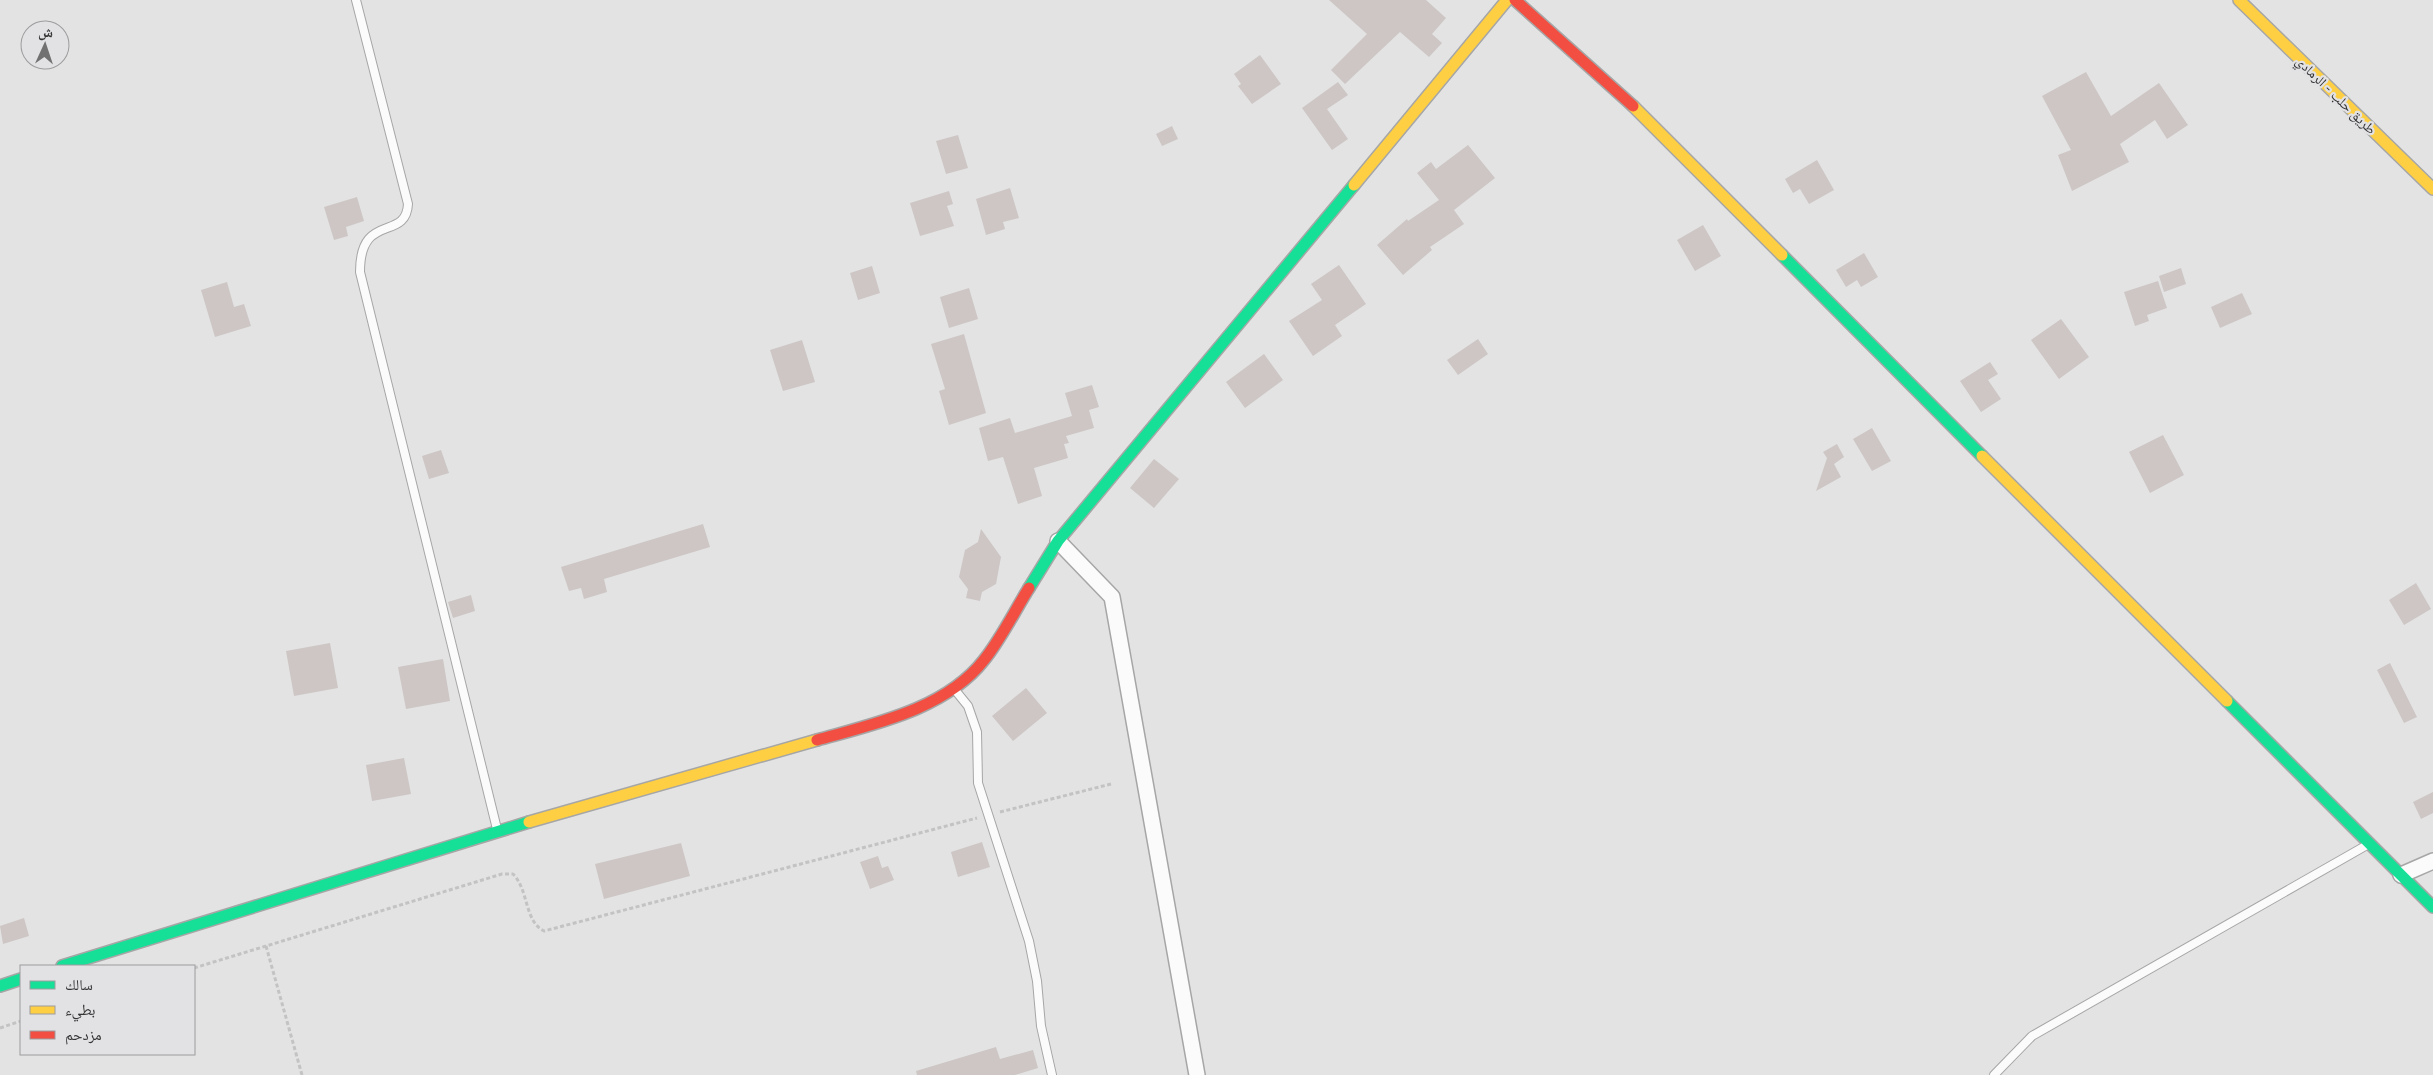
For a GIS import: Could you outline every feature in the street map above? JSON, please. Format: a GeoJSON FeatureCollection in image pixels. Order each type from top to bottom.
{"type":"FeatureCollection","features":[{"type":"Feature","properties":{"kind":"main road"},"geometry":{"type":"LineString","coordinates":[[65,965],[498,831],[878,723],[920,708],[954,688],[984,661],[1032,580],[1058,541],[1506,0]]}},
{"type":"Feature","properties":{"kind":"main road"},"geometry":{"type":"LineString","coordinates":[[1515,0],[1626,99],[2433,907]]}},
{"type":"Feature","properties":{"kind":"main road","name":"طريق حلب - الرمادي"},"geometry":{"type":"LineString","coordinates":[[2239,0],[2433,189]]}},
{"type":"Feature","properties":{"kind":"main road"},"geometry":{"type":"LineString","coordinates":[[0,986],[20,979]]}},
{"type":"Feature","properties":{"kind":"street"},"geometry":{"type":"LineString","coordinates":[[1058,541],[1112,597],[1198,1075]]}},
{"type":"Feature","properties":{"kind":"street"},"geometry":{"type":"LineString","coordinates":[[2401,875],[2433,861]]}},
{"type":"Feature","properties":{"kind":"lane"},"geometry":{"type":"LineString","coordinates":[[356,0],[408,204],[407,214],[403,222],[374,233],[365,241],[360,256],[360,272],[498,831]]}},
{"type":"Feature","properties":{"kind":"lane"},"geometry":{"type":"LineString","coordinates":[[954,688],[968,706],[977,732],[978,783],[987,816],[1029,941],[1037,981],[1041,1026],[1052,1075]]}},
{"type":"Feature","properties":{"kind":"lane"},"geometry":{"type":"LineString","coordinates":[[1994,1075],[2032,1036],[2369,844]]}},
{"type":"Feature","properties":{"kind":"path"},"geometry":{"type":"LineString","coordinates":[[195,968],[502,874],[513,874],[520,882],[533,920],[537,927],[544,931],[1111,784]]}},
{"type":"Feature","properties":{"kind":"path"},"geometry":{"type":"LineString","coordinates":[[266,946],[302,1075]]}},
{"type":"Feature","properties":{"kind":"path"},"geometry":{"type":"LineString","coordinates":[[0,1028],[20,1021]]}},
{"type":"Feature","properties":{"kind":"building"},"geometry":{"type":"Polygon","coordinates":[[[1329,0],[1426,0],[1446,18],[1432,34],[1442,43],[1429,57],[1400,32],[1345,84],[1331,70],[1367,34],[1329,0]]]}},
{"type":"Feature","properties":{"kind":"building"},"geometry":{"type":"Polygon","coordinates":[[[1260,55],[1281,84],[1252,104],[1238,86],[1241,84],[1234,74],[1260,55]]]}},
{"type":"Feature","properties":{"kind":"building"},"geometry":{"type":"Polygon","coordinates":[[[2086,72],[2111,116],[2159,83],[2188,125],[2167,139],[2155,120],[2120,144],[2129,162],[2072,191],[2058,155],[2071,150],[2042,96],[2086,72]]]}},
{"type":"Feature","properties":{"kind":"building"},"geometry":{"type":"Polygon","coordinates":[[[1338,82],[1348,95],[1327,109],[1348,139],[1332,150],[1302,108],[1338,82]]]}},
{"type":"Feature","properties":{"kind":"building"},"geometry":{"type":"Polygon","coordinates":[[[1172,126],[1178,139],[1162,146],[1156,134],[1172,126]]]}},
{"type":"Feature","properties":{"kind":"building"},"geometry":{"type":"Polygon","coordinates":[[[958,135],[968,168],[946,174],[936,141],[958,135]]]}},
{"type":"Feature","properties":{"kind":"building"},"geometry":{"type":"Polygon","coordinates":[[[1468,145],[1495,178],[1454,210],[1464,224],[1430,247],[1432,250],[1403,275],[1377,245],[1407,219],[1408,221],[1439,200],[1417,173],[1431,162],[1436,169],[1468,145]]]}},
{"type":"Feature","properties":{"kind":"building"},"geometry":{"type":"Polygon","coordinates":[[[1817,160],[1834,190],[1809,204],[1800,189],[1793,193],[1785,179],[1817,160]]]}},
{"type":"Feature","properties":{"kind":"building"},"geometry":{"type":"Polygon","coordinates":[[[1010,188],[1019,218],[1003,222],[1005,229],[986,235],[976,199],[1010,188]]]}},
{"type":"Feature","properties":{"kind":"building"},"geometry":{"type":"Polygon","coordinates":[[[949,191],[953,204],[947,206],[954,226],[920,236],[910,203],[949,191]]]}},
{"type":"Feature","properties":{"kind":"building"},"geometry":{"type":"Polygon","coordinates":[[[357,197],[364,221],[346,227],[348,236],[334,240],[324,207],[357,197]]]}},
{"type":"Feature","properties":{"kind":"building"},"geometry":{"type":"Polygon","coordinates":[[[1703,225],[1721,256],[1695,271],[1677,240],[1703,225]]]}},
{"type":"Feature","properties":{"kind":"building"},"geometry":{"type":"Polygon","coordinates":[[[1864,253],[1878,277],[1861,287],[1857,280],[1846,287],[1836,270],[1864,253]]]}},
{"type":"Feature","properties":{"kind":"building"},"geometry":{"type":"Polygon","coordinates":[[[1339,265],[1366,304],[1335,325],[1342,336],[1313,356],[1289,321],[1322,300],[1311,284],[1339,265]]]}},
{"type":"Feature","properties":{"kind":"building"},"geometry":{"type":"Polygon","coordinates":[[[872,266],[880,293],[858,300],[850,273],[872,266]]]}},
{"type":"Feature","properties":{"kind":"building"},"geometry":{"type":"Polygon","coordinates":[[[2181,268],[2186,284],[2164,292],[2159,276],[2181,268]]]}},
{"type":"Feature","properties":{"kind":"building"},"geometry":{"type":"Polygon","coordinates":[[[2158,281],[2167,308],[2147,315],[2149,321],[2135,326],[2124,292],[2158,281]]]}},
{"type":"Feature","properties":{"kind":"building"},"geometry":{"type":"Polygon","coordinates":[[[227,282],[234,307],[244,304],[251,326],[215,337],[201,290],[227,282]]]}},
{"type":"Feature","properties":{"kind":"building"},"geometry":{"type":"Polygon","coordinates":[[[969,288],[978,319],[949,328],[940,297],[969,288]]]}},
{"type":"Feature","properties":{"kind":"building"},"geometry":{"type":"Polygon","coordinates":[[[2242,293],[2252,314],[2220,328],[2211,307],[2242,293]]]}},
{"type":"Feature","properties":{"kind":"building"},"geometry":{"type":"Polygon","coordinates":[[[2061,319],[2089,357],[2059,379],[2031,340],[2061,319]]]}},
{"type":"Feature","properties":{"kind":"building"},"geometry":{"type":"Polygon","coordinates":[[[964,334],[986,413],[949,425],[939,391],[945,389],[931,344],[964,334]]]}},
{"type":"Feature","properties":{"kind":"building"},"geometry":{"type":"Polygon","coordinates":[[[1478,339],[1488,354],[1458,375],[1447,360],[1478,339]]]}},
{"type":"Feature","properties":{"kind":"building"},"geometry":{"type":"Polygon","coordinates":[[[802,340],[815,382],[783,391],[770,350],[802,340]]]}},
{"type":"Feature","properties":{"kind":"building"},"geometry":{"type":"Polygon","coordinates":[[[1264,354],[1283,380],[1245,408],[1226,382],[1264,354]]]}},
{"type":"Feature","properties":{"kind":"building"},"geometry":{"type":"Polygon","coordinates":[[[1990,362],[1998,374],[1988,380],[2001,399],[1981,412],[1960,381],[1990,362]]]}},
{"type":"Feature","properties":{"kind":"building"},"geometry":{"type":"Polygon","coordinates":[[[1092,385],[1099,407],[1089,410],[1094,428],[1066,436],[1069,443],[1064,444],[1068,458],[1034,468],[1042,496],[1018,504],[1003,457],[988,461],[979,428],[1010,418],[1015,433],[1072,416],[1065,393],[1092,385]]]}},
{"type":"Feature","properties":{"kind":"building"},"geometry":{"type":"Polygon","coordinates":[[[1872,428],[1891,461],[1872,471],[1853,439],[1872,428]]]}},
{"type":"Feature","properties":{"kind":"building"},"geometry":{"type":"Polygon","coordinates":[[[2163,435],[2184,475],[2150,493],[2129,452],[2163,435]]]}},
{"type":"Feature","properties":{"kind":"building"},"geometry":{"type":"Polygon","coordinates":[[[1837,444],[1844,457],[1834,464],[1841,477],[1816,491],[1827,458],[1823,452],[1837,444]]]}},
{"type":"Feature","properties":{"kind":"building"},"geometry":{"type":"Polygon","coordinates":[[[441,450],[449,473],[429,479],[422,456],[441,450]]]}},
{"type":"Feature","properties":{"kind":"building"},"geometry":{"type":"Polygon","coordinates":[[[1154,459],[1179,479],[1154,508],[1130,488],[1154,459]]]}},
{"type":"Feature","properties":{"kind":"building"},"geometry":{"type":"Polygon","coordinates":[[[703,524],[710,547],[604,579],[607,592],[584,599],[581,588],[569,591],[561,567],[703,524]]]}},
{"type":"Feature","properties":{"kind":"building"},"geometry":{"type":"Polygon","coordinates":[[[981,529],[1001,557],[996,584],[982,592],[980,601],[966,598],[968,589],[959,577],[965,550],[978,542],[981,529]]]}},
{"type":"Feature","properties":{"kind":"building"},"geometry":{"type":"Polygon","coordinates":[[[2416,583],[2431,609],[2404,625],[2389,600],[2416,583]]]}},
{"type":"Feature","properties":{"kind":"building"},"geometry":{"type":"Polygon","coordinates":[[[471,595],[475,611],[453,618],[448,602],[471,595]]]}},
{"type":"Feature","properties":{"kind":"building"},"geometry":{"type":"Polygon","coordinates":[[[330,643],[338,688],[294,696],[286,651],[330,643]]]}},
{"type":"Feature","properties":{"kind":"building"},"geometry":{"type":"Polygon","coordinates":[[[443,659],[450,701],[406,709],[398,667],[443,659]]]}},
{"type":"Feature","properties":{"kind":"building"},"geometry":{"type":"Polygon","coordinates":[[[2390,663],[2417,717],[2404,723],[2377,670],[2390,663]]]}},
{"type":"Feature","properties":{"kind":"building"},"geometry":{"type":"Polygon","coordinates":[[[1026,688],[1047,713],[1013,741],[992,716],[1026,688]]]}},
{"type":"Feature","properties":{"kind":"building"},"geometry":{"type":"Polygon","coordinates":[[[404,758],[411,794],[372,801],[366,765],[404,758]]]}},
{"type":"Feature","properties":{"kind":"building"},"geometry":{"type":"Polygon","coordinates":[[[2433,792],[2433,813],[2421,819],[2413,802],[2433,792]]]}},
{"type":"Feature","properties":{"kind":"building"},"geometry":{"type":"Polygon","coordinates":[[[982,842],[990,867],[958,877],[951,852],[982,842]]]}},
{"type":"Feature","properties":{"kind":"building"},"geometry":{"type":"Polygon","coordinates":[[[681,843],[690,876],[604,899],[595,864],[681,843]]]}},
{"type":"Feature","properties":{"kind":"building"},"geometry":{"type":"Polygon","coordinates":[[[878,856],[882,868],[888,866],[894,880],[870,889],[860,862],[878,856]]]}},
{"type":"Feature","properties":{"kind":"building"},"geometry":{"type":"Polygon","coordinates":[[[24,918],[29,936],[3,944],[0,926],[24,918]]]}},
{"type":"Feature","properties":{"kind":"building"},"geometry":{"type":"Polygon","coordinates":[[[996,1047],[1000,1059],[1033,1050],[1038,1068],[1015,1075],[917,1075],[916,1071],[996,1047]]]}},
{"type":"Feature","properties":{"kind":"traffic: fast"},"geometry":{"type":"LineString","coordinates":[[1029,588],[1058,541],[1354,185]]}},
{"type":"Feature","properties":{"kind":"traffic: fast"},"geometry":{"type":"LineString","coordinates":[[1782,255],[1982,456]]}},
{"type":"Feature","properties":{"kind":"traffic: fast"},"geometry":{"type":"LineString","coordinates":[[2227,701],[2433,907]]}},
{"type":"Feature","properties":{"kind":"traffic: fast"},"geometry":{"type":"LineString","coordinates":[[65,965],[529,822]]}},
{"type":"Feature","properties":{"kind":"traffic: fast"},"geometry":{"type":"LineString","coordinates":[[0,986],[20,979]]}},
{"type":"Feature","properties":{"kind":"traffic: slow"},"geometry":{"type":"LineString","coordinates":[[1354,185],[1507,0]]}},
{"type":"Feature","properties":{"kind":"traffic: slow"},"geometry":{"type":"LineString","coordinates":[[2239,0],[2433,189]]}},
{"type":"Feature","properties":{"kind":"traffic: slow"},"geometry":{"type":"LineString","coordinates":[[1633,106],[1782,255]]}},
{"type":"Feature","properties":{"kind":"traffic: slow"},"geometry":{"type":"LineString","coordinates":[[1982,456],[2227,701]]}},
{"type":"Feature","properties":{"kind":"traffic: slow"},"geometry":{"type":"LineString","coordinates":[[529,822],[817,740]]}},
{"type":"Feature","properties":{"kind":"traffic: jam"},"geometry":{"type":"LineString","coordinates":[[1515,0],[1633,106]]}},
{"type":"Feature","properties":{"kind":"traffic: jam"},"geometry":{"type":"LineString","coordinates":[[817,740],[885,721],[929,703],[950,691],[968,677],[984,660],[1029,588]]}}]}
